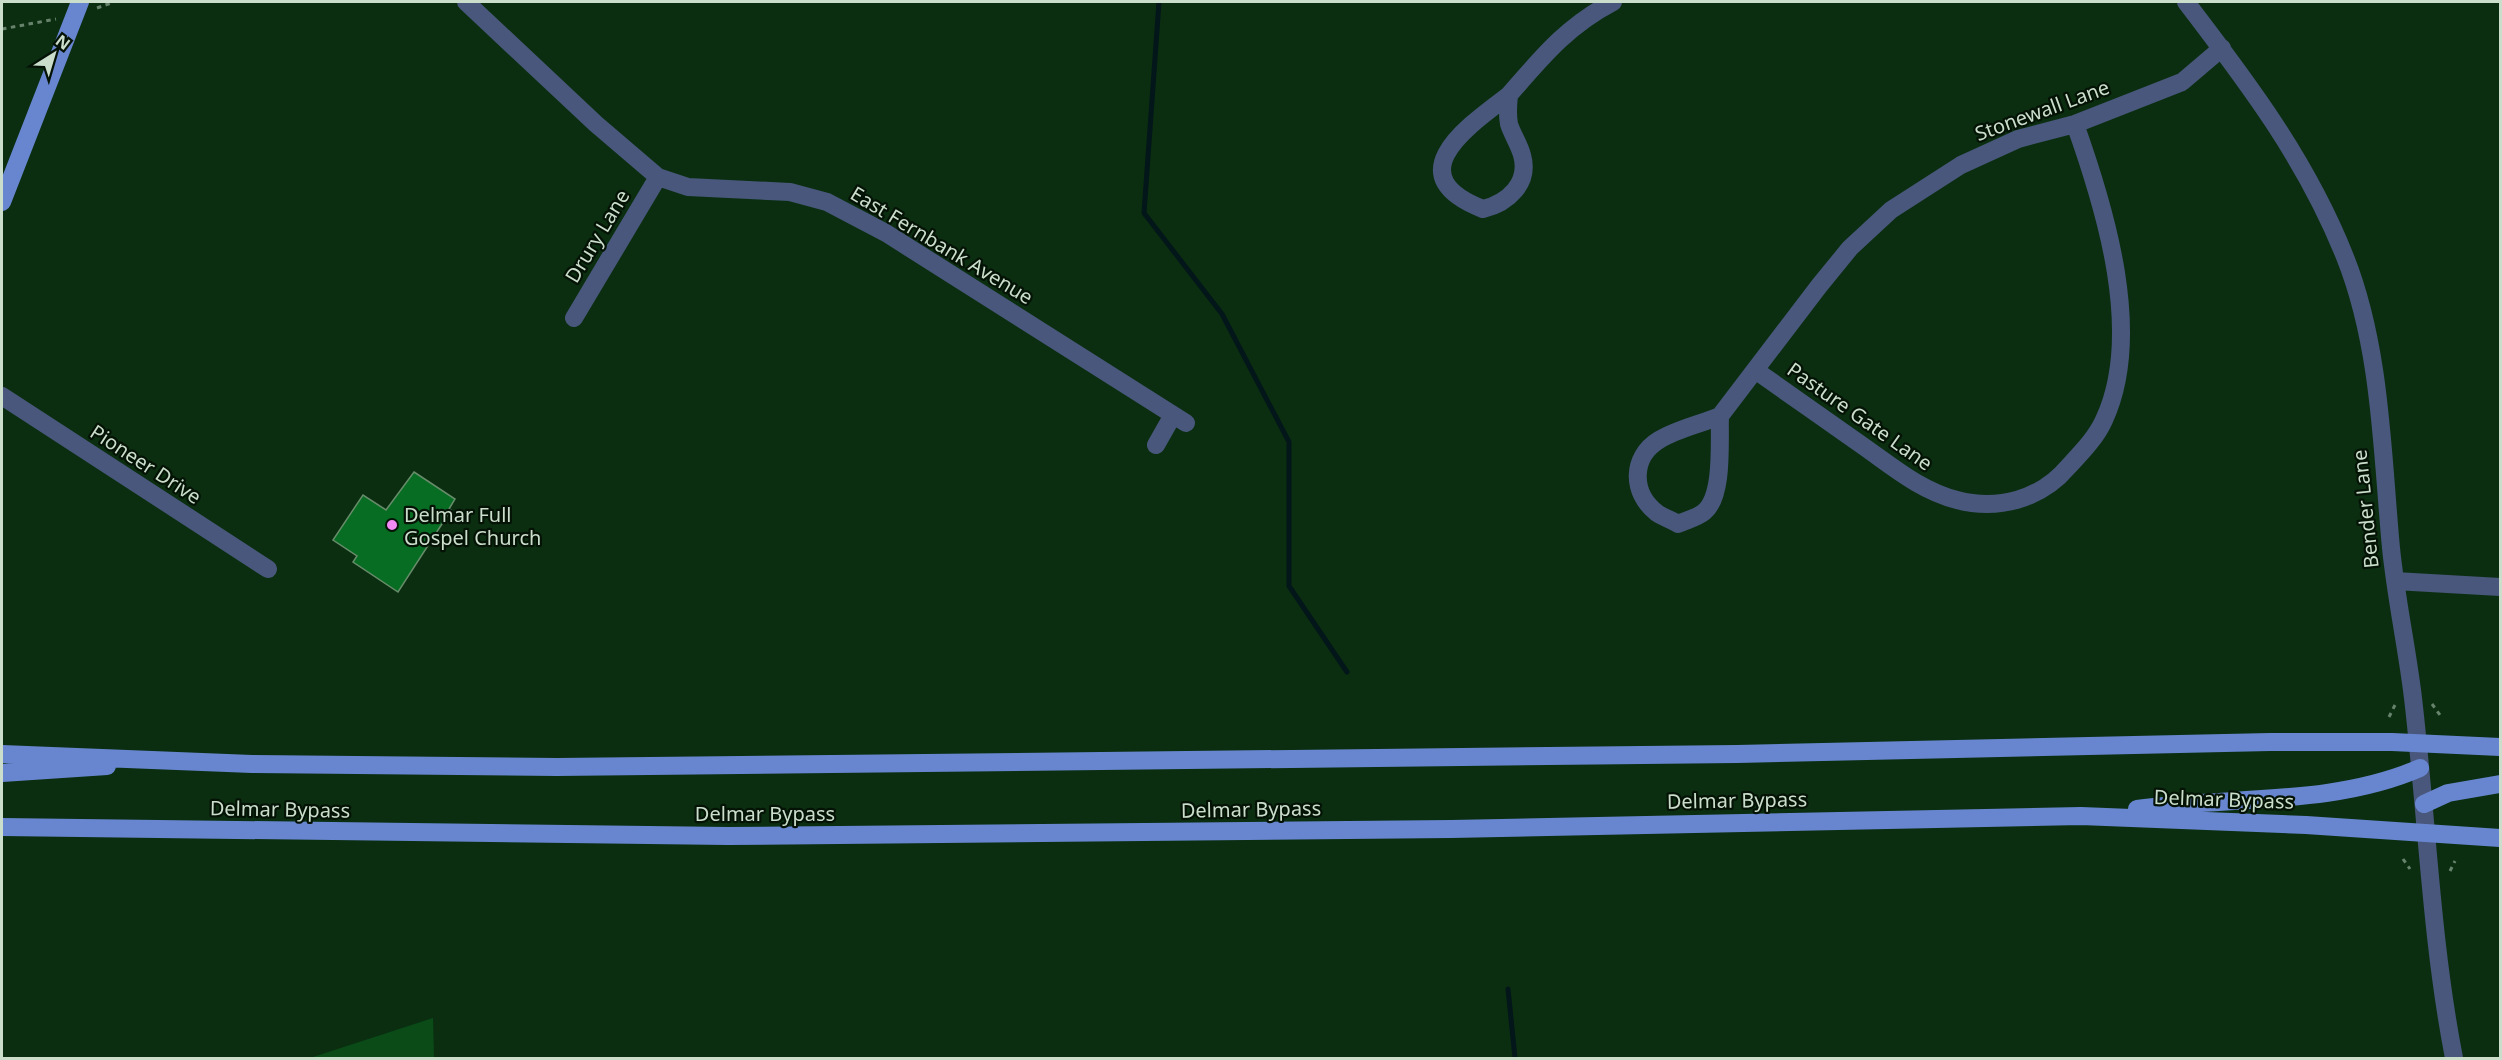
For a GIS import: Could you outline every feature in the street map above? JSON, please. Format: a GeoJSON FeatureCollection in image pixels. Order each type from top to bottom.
{"type":"FeatureCollection","features":[{"type":"Feature","properties":{"kind":"main road"},"geometry":{"type":"LineString","coordinates":[[2,202],[80,2]]}},
{"type":"Feature","properties":{"kind":"main road"},"geometry":{"type":"LineString","coordinates":[[2,754],[344,766],[557,767],[1737,754],[2207,743],[2417,743],[2500,747]]}},
{"type":"Feature","properties":{"kind":"main road"},"geometry":{"type":"LineString","coordinates":[[2,773],[189,761]]}},
{"type":"Feature","properties":{"kind":"main road"},"geometry":{"type":"LineString","coordinates":[[2081,816],[2179,803],[2330,790],[2387,781],[2420,768]]}},
{"type":"Feature","properties":{"kind":"main road"},"geometry":{"type":"LineString","coordinates":[[2424,804],[2458,790],[2500,784]]}},
{"type":"Feature","properties":{"kind":"main road","name":"Delmar Bypass"},"geometry":{"type":"LineString","coordinates":[[2,827],[740,836],[1451,830],[2081,816],[2426,832],[2500,838]]}},
{"type":"Feature","properties":{"kind":"street","name":"East Fernbank Avenue"},"geometry":{"type":"LineString","coordinates":[[466,2],[596,124],[658,177],[688,187],[790,192],[827,202],[886,233],[1180,419],[1156,445]]}},
{"type":"Feature","properties":{"kind":"street"},"geometry":{"type":"LineString","coordinates":[[1509,95],[1509,124],[1522,154],[1525,168],[1517,190],[1500,205],[1484,209],[1452,192],[1444,176],[1443,160],[1462,131],[1509,95],[1560,37],[1590,14],[1613,2]]}},
{"type":"Feature","properties":{"kind":"street","name":"Bender Lane"},"geometry":{"type":"LineString","coordinates":[[2186,2],[2286,137],[2304,169],[2346,258],[2367,330],[2395,581],[2413,695],[2443,995],[2454,1059]]}},
{"type":"Feature","properties":{"kind":"street","name":"Stonewall Lane"},"geometry":{"type":"LineString","coordinates":[[1720,416],[1850,248],[1891,210],[1961,165],[2018,139],[2075,124],[2182,82],[2222,48]]}},
{"type":"Feature","properties":{"kind":"street","name":"Pasture Gate Lane"},"geometry":{"type":"LineString","coordinates":[[1755,370],[1924,489],[1959,501],[2008,503],[2043,491],[2061,476],[2104,422],[2114,396],[2122,341],[2112,245],[2093,175],[2075,124]]}},
{"type":"Feature","properties":{"kind":"street","name":"Drury Lane"},"geometry":{"type":"LineString","coordinates":[[574,318],[658,177]]}},
{"type":"Feature","properties":{"kind":"street","name":"Pioneer Drive"},"geometry":{"type":"LineString","coordinates":[[2,396],[268,569]]}},
{"type":"Feature","properties":{"kind":"street"},"geometry":{"type":"LineString","coordinates":[[1720,416],[1719,472],[1713,500],[1704,512],[1678,524],[1656,512],[1642,495],[1637,480],[1638,462],[1644,452],[1660,439],[1720,416]]}},
{"type":"Feature","properties":{"kind":"street"},"geometry":{"type":"LineString","coordinates":[[2395,581],[2500,588]]}},
{"type":"Feature","properties":{"kind":"path"},"geometry":{"type":"LineString","coordinates":[[2431,703],[2440,715]]}},
{"type":"Feature","properties":{"kind":"path"},"geometry":{"type":"LineString","coordinates":[[2390,717],[2395,704]]}},
{"type":"Feature","properties":{"kind":"path"},"geometry":{"type":"LineString","coordinates":[[2403,859],[2413,873]]}},
{"type":"Feature","properties":{"kind":"path"},"geometry":{"type":"LineString","coordinates":[[2450,871],[2455,861]]}},
{"type":"Feature","properties":{"kind":"green space"},"geometry":{"type":"Polygon","coordinates":[[[433,1018],[434,1058],[310,1058],[433,1018]]]}},
{"type":"Feature","properties":{"kind":"building","name":"Delmar Full Gospel Church"},"geometry":{"type":"Polygon","coordinates":[[[414,472],[455,499],[449,509],[451,510],[398,592],[353,562],[357,556],[333,540],[363,495],[386,510],[414,472]]]}},
{"type":"Feature","properties":{"kind":"waterway"},"geometry":{"type":"LineString","coordinates":[[1159,2],[1144,213],[1222,314],[1289,442],[1289,586],[1347,672]]}},
{"type":"Feature","properties":{"kind":"waterway"},"geometry":{"type":"LineString","coordinates":[[1508,989],[1515,1058]]}},
{"type":"Feature","properties":{"kind":"place","name":"Delmar Full Gospel Church"},"geometry":{"type":"Point","coordinates":[392,525]}}]}
